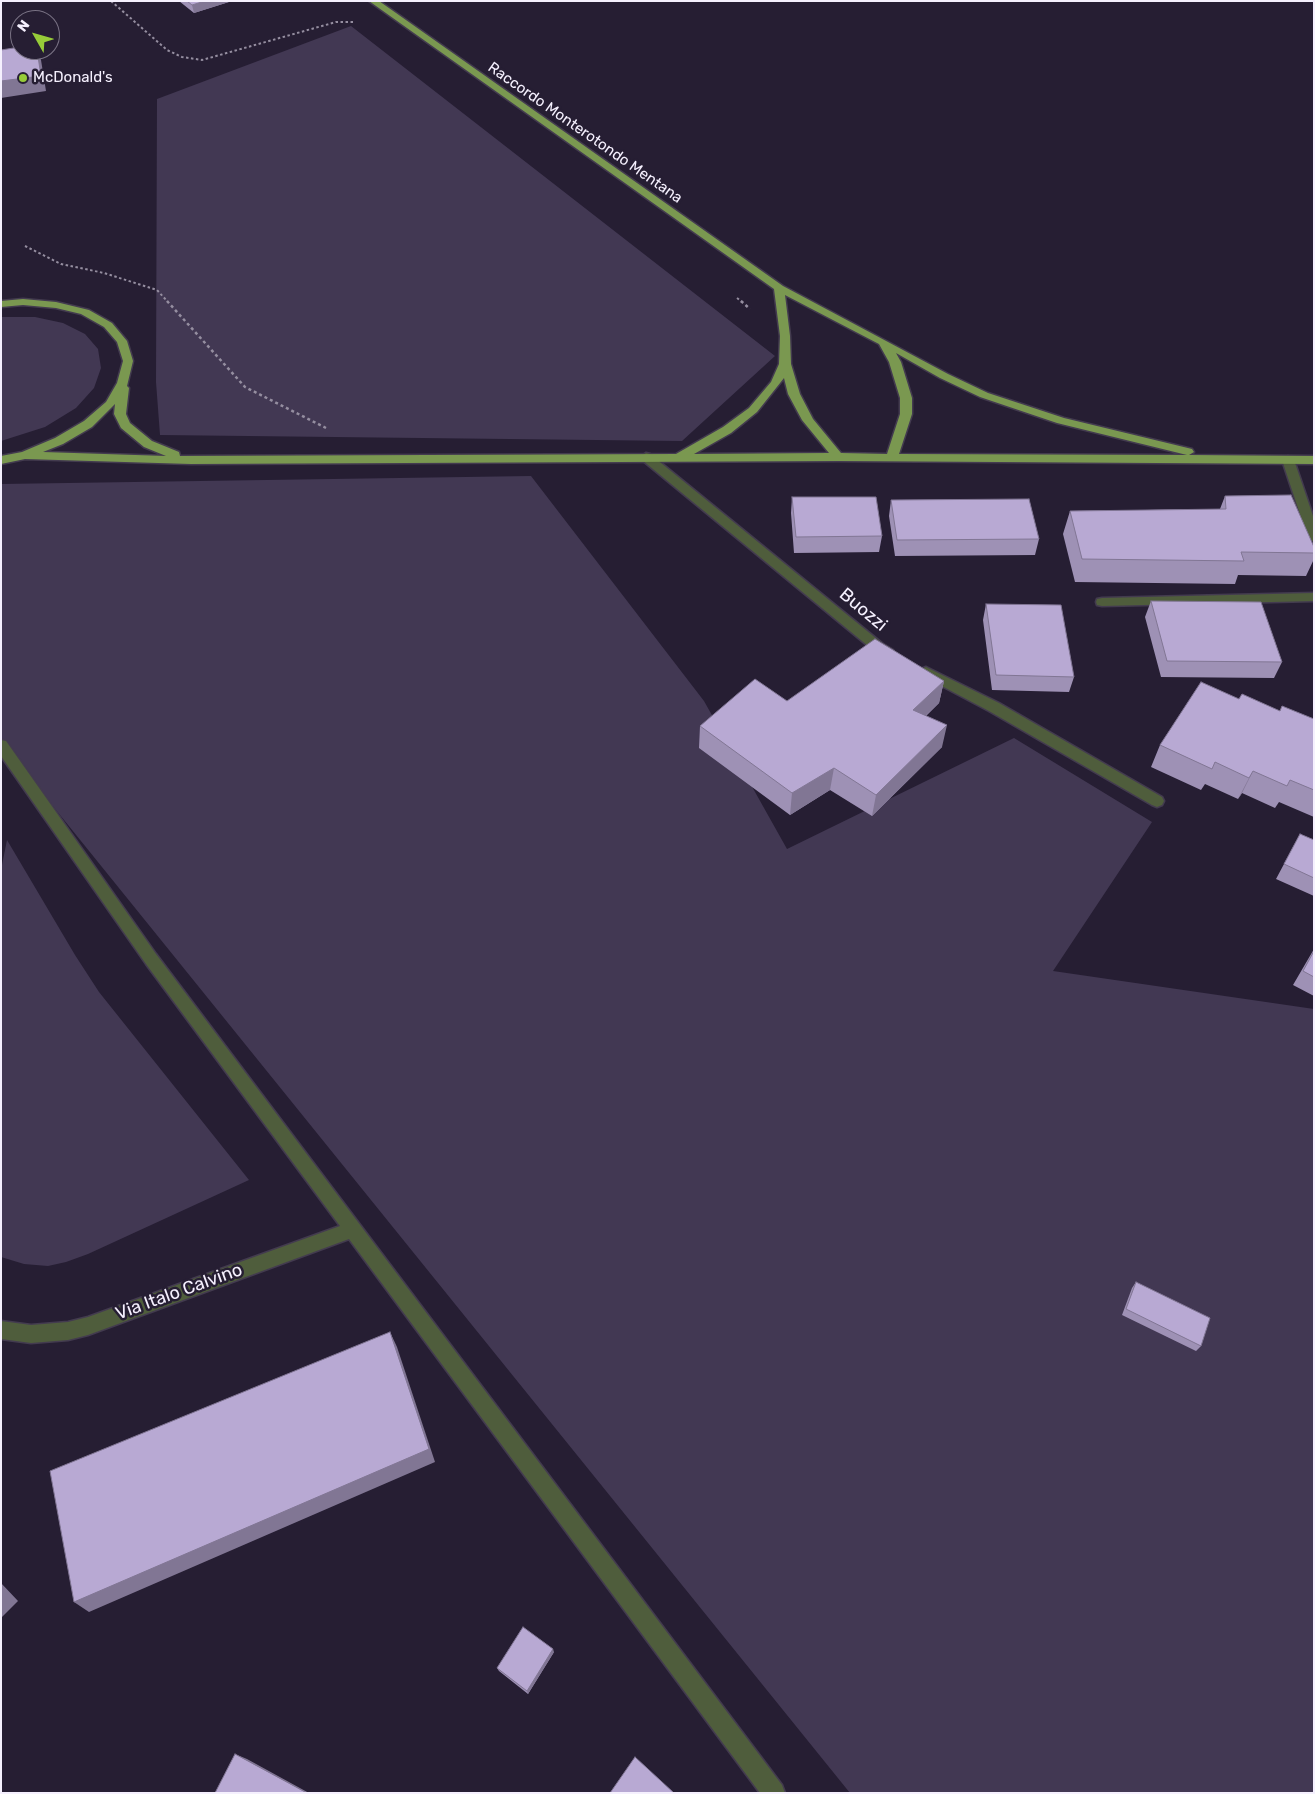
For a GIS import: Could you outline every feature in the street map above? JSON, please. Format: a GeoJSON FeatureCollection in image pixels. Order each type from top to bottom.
{"type":"FeatureCollection","features":[{"type":"Feature","properties":{"kind":"main road","name":"Raccordo Monterotondo Mentana"},"geometry":{"type":"LineString","coordinates":[[373,1],[780,288],[944,376],[1023,410],[1104,433],[1221,460]]}},
{"type":"Feature","properties":{"kind":"main road"},"geometry":{"type":"LineString","coordinates":[[780,288],[785,336],[785,364],[794,394],[808,420],[838,456]]}},
{"type":"Feature","properties":{"kind":"main road"},"geometry":{"type":"LineString","coordinates":[[1,304],[23,302],[56,304],[85,312],[108,325],[122,341],[128,361],[123,383],[120,414],[126,425],[135,435],[148,444],[165,452],[191,460]]}},
{"type":"Feature","properties":{"kind":"main road"},"geometry":{"type":"LineString","coordinates":[[883,342],[895,362],[906,398],[905,421],[892,457]]}},
{"type":"Feature","properties":{"kind":"main road"},"geometry":{"type":"LineString","coordinates":[[680,457],[728,430],[748,414],[769,392],[785,364]]}},
{"type":"Feature","properties":{"kind":"main road"},"geometry":{"type":"LineString","coordinates":[[1,460],[25,455],[59,441],[88,424],[110,404],[123,383]]}},
{"type":"Feature","properties":{"kind":"main road"},"geometry":{"type":"LineString","coordinates":[[25,455],[191,460],[838,456],[1314,460]]}},
{"type":"Feature","properties":{"kind":"street","name":"Buozzi"},"geometry":{"type":"LineString","coordinates":[[646,457],[878,647],[994,707],[1157,801]]}},
{"type":"Feature","properties":{"kind":"street"},"geometry":{"type":"LineString","coordinates":[[1288,460],[1314,538]]}},
{"type":"Feature","properties":{"kind":"street"},"geometry":{"type":"LineString","coordinates":[[1102,602],[1314,598]]}},
{"type":"Feature","properties":{"kind":"street"},"geometry":{"type":"LineString","coordinates":[[1,745],[150,959],[774,1793]]}},
{"type":"Feature","properties":{"kind":"street","name":"Via Italo Calvino"},"geometry":{"type":"LineString","coordinates":[[1,1330],[31,1334],[68,1331],[88,1326],[353,1229]]}},
{"type":"Feature","properties":{"kind":"path"},"geometry":{"type":"LineString","coordinates":[[111,1],[167,50],[182,57],[202,60],[336,22],[355,22]]}},
{"type":"Feature","properties":{"kind":"path"},"geometry":{"type":"LineString","coordinates":[[25,246],[61,264],[104,273],[157,290],[245,387],[334,432]]}},
{"type":"Feature","properties":{"kind":"path"},"geometry":{"type":"LineString","coordinates":[[734,295],[756,314]]}},
{"type":"Feature","properties":{"kind":"shaded area"},"geometry":{"type":"Polygon","coordinates":[[[351,26],[775,356],[682,441],[160,435],[156,382],[157,99],[351,26]]]}},
{"type":"Feature","properties":{"kind":"shaded area"},"geometry":{"type":"Polygon","coordinates":[[[1,317],[35,317],[63,323],[85,334],[98,349],[101,368],[94,388],[76,408],[45,427],[1,441],[1,317]]]}},
{"type":"Feature","properties":{"kind":"shaded area"},"geometry":{"type":"Polygon","coordinates":[[[531,476],[704,701],[787,849],[1014,738],[1152,822],[1053,971],[1314,1009],[1314,1793],[850,1793],[1,742],[1,484],[531,476]]]}},
{"type":"Feature","properties":{"kind":"shaded area"},"geometry":{"type":"Polygon","coordinates":[[[7,840],[99,992],[249,1180],[88,1254],[48,1266],[24,1264],[1,1257],[1,870],[7,840]]]}},
{"type":"Feature","properties":{"kind":"building"},"geometry":{"type":"Polygon","coordinates":[[[187,1],[205,1],[192,5],[187,1]]]}},
{"type":"Feature","properties":{"kind":"building"},"geometry":{"type":"Polygon","coordinates":[[[10,49],[10,60],[39,60],[41,76],[1,81],[1,50],[10,49]]]}},
{"type":"Feature","properties":{"kind":"building"},"geometry":{"type":"Polygon","coordinates":[[[1291,495],[1314,547],[1314,553],[1241,552],[1244,561],[1082,559],[1070,511],[1226,509],[1225,496],[1291,495]]]}},
{"type":"Feature","properties":{"kind":"building"},"geometry":{"type":"Polygon","coordinates":[[[792,497],[876,497],[882,536],[796,537],[792,497]]]}},
{"type":"Feature","properties":{"kind":"building"},"geometry":{"type":"Polygon","coordinates":[[[1029,499],[1039,539],[897,540],[891,500],[1029,499]]]}},
{"type":"Feature","properties":{"kind":"building"},"geometry":{"type":"Polygon","coordinates":[[[1151,601],[1261,602],[1282,662],[1167,661],[1151,601]]]}},
{"type":"Feature","properties":{"kind":"building"},"geometry":{"type":"Polygon","coordinates":[[[986,604],[1061,605],[1074,677],[996,675],[986,604]]]}},
{"type":"Feature","properties":{"kind":"building"},"geometry":{"type":"Polygon","coordinates":[[[875,639],[944,681],[913,710],[947,725],[876,795],[834,768],[792,793],[700,726],[755,679],[787,701],[875,639]]]}},
{"type":"Feature","properties":{"kind":"building"},"geometry":{"type":"Polygon","coordinates":[[[1201,682],[1239,699],[1242,694],[1280,711],[1282,706],[1314,719],[1314,790],[1290,780],[1287,786],[1253,771],[1249,778],[1215,762],[1212,769],[1160,745],[1201,682]]]}},
{"type":"Feature","properties":{"kind":"building"},"geometry":{"type":"Polygon","coordinates":[[[1300,834],[1314,840],[1314,878],[1284,864],[1300,834]]]}},
{"type":"Feature","properties":{"kind":"building"},"geometry":{"type":"Polygon","coordinates":[[[1314,951],[1314,977],[1303,971],[1314,951]]]}},
{"type":"Feature","properties":{"kind":"building"},"geometry":{"type":"Polygon","coordinates":[[[1136,1282],[1210,1318],[1201,1346],[1126,1309],[1136,1282]]]}},
{"type":"Feature","properties":{"kind":"building"},"geometry":{"type":"Polygon","coordinates":[[[390,1332],[429,1449],[74,1602],[50,1471],[390,1332]]]}},
{"type":"Feature","properties":{"kind":"building"},"geometry":{"type":"Polygon","coordinates":[[[523,1627],[553,1649],[527,1691],[497,1668],[523,1627]]]}},
{"type":"Feature","properties":{"kind":"building"},"geometry":{"type":"Polygon","coordinates":[[[235,1754],[307,1793],[215,1793],[235,1754]]]}},
{"type":"Feature","properties":{"kind":"building"},"geometry":{"type":"Polygon","coordinates":[[[635,1757],[674,1793],[610,1793],[635,1757]]]}},
{"type":"Feature","properties":{"kind":"place","name":"McDonald's"},"geometry":{"type":"Point","coordinates":[23,78]}}]}
